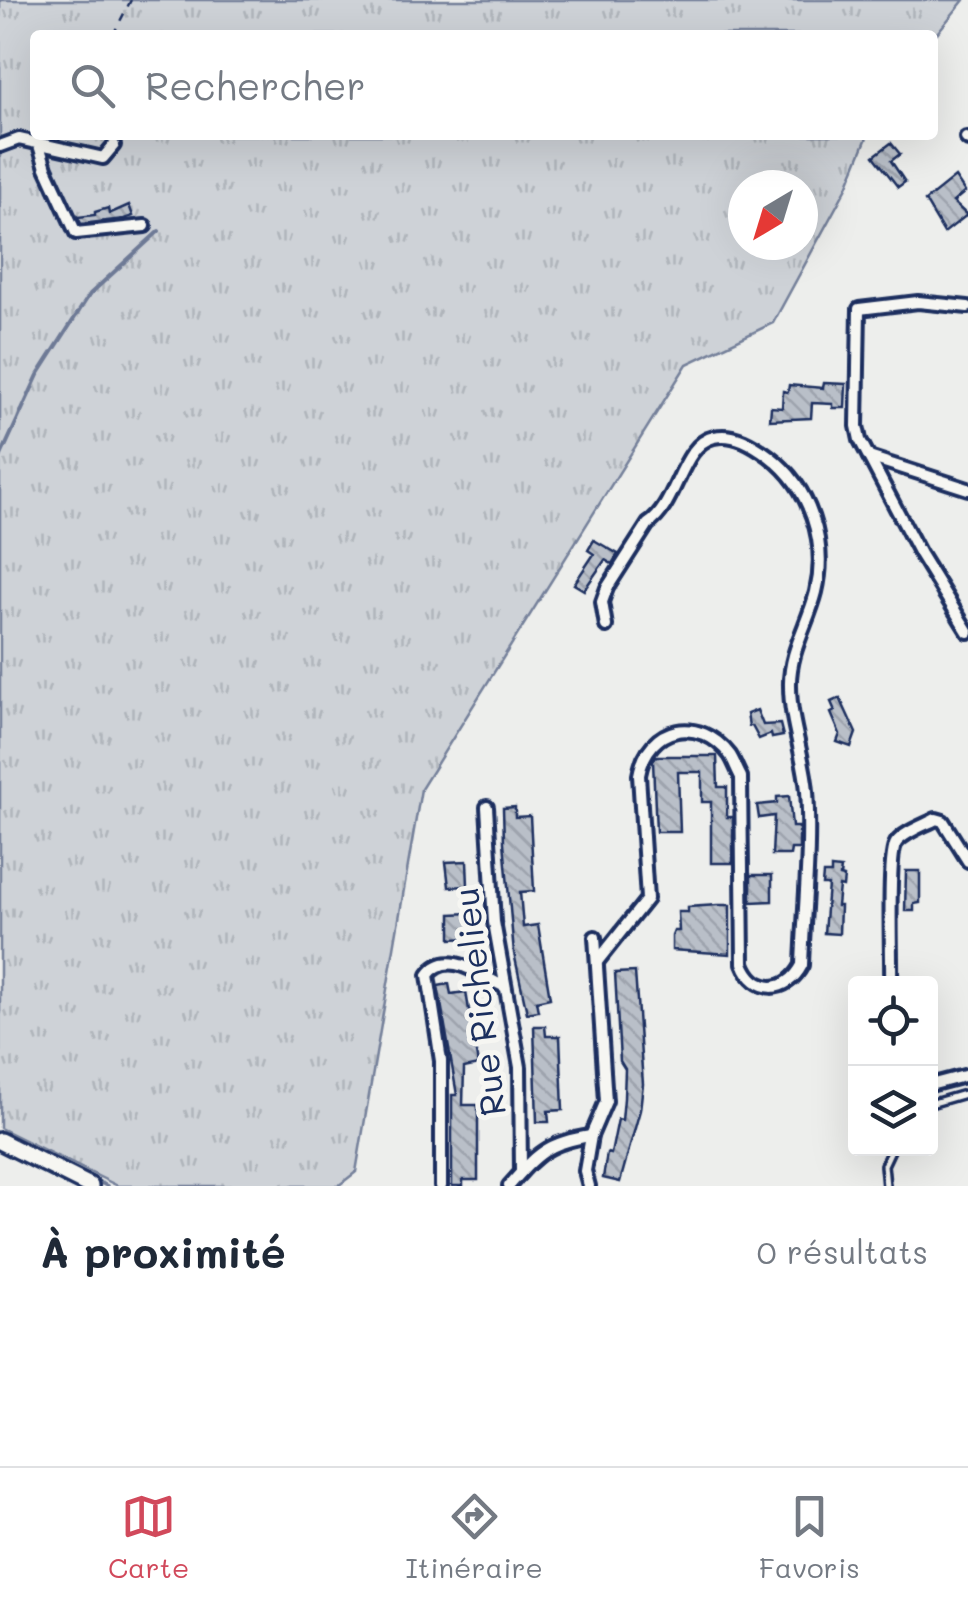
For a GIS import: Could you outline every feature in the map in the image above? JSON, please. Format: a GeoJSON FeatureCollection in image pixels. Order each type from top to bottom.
{"type":"FeatureCollection","features":[{"type":"Feature","properties":{"kind":"street"},"geometry":{"type":"LineString","coordinates":[[0,146],[19,139],[103,158],[114,145]]}},
{"type":"Feature","properties":{"kind":"street"},"geometry":{"type":"LineString","coordinates":[[39,144],[76,233],[145,226]]}},
{"type":"Feature","properties":{"kind":"street"},"geometry":{"type":"LineString","coordinates":[[968,306],[918,302],[859,308],[856,426],[920,554],[968,632]]}},
{"type":"Feature","properties":{"kind":"street"},"geometry":{"type":"LineString","coordinates":[[596,962],[646,899],[639,775],[642,760],[648,747],[660,737],[684,730],[712,740],[729,754],[741,776],[743,963],[747,973],[770,988],[793,980],[802,965],[807,792],[790,670],[816,590],[819,550],[806,502],[790,475],[772,459],[734,437],[719,435],[700,445],[676,481],[673,495],[658,518],[648,524],[607,588],[602,602],[606,626]]}},
{"type":"Feature","properties":{"kind":"street"},"geometry":{"type":"LineString","coordinates":[[869,457],[968,488]]}},
{"type":"Feature","properties":{"kind":"street","name":"Rue Richelieu"},"geometry":{"type":"LineString","coordinates":[[487,807],[494,922],[520,1067],[521,1172]]}},
{"type":"Feature","properties":{"kind":"street"},"geometry":{"type":"LineString","coordinates":[[892,976],[892,884],[898,840],[936,819],[943,821],[968,861]]}},
{"type":"Feature","properties":{"kind":"street"},"geometry":{"type":"LineString","coordinates":[[589,1186],[585,1171],[591,1136],[606,1101],[594,937]]}},
{"type":"Feature","properties":{"kind":"street"},"geometry":{"type":"LineString","coordinates":[[442,1186],[441,1061],[428,975],[436,965],[448,962],[506,987]]}},
{"type":"Feature","properties":{"kind":"street"},"geometry":{"type":"LineString","coordinates":[[938,1083],[968,1075]]}},
{"type":"Feature","properties":{"kind":"street"},"geometry":{"type":"LineString","coordinates":[[509,1186],[547,1146],[591,1136]]}},
{"type":"Feature","properties":{"kind":"street"},"geometry":{"type":"LineString","coordinates":[[0,1141],[90,1186]]}},
{"type":"Feature","properties":{"kind":"lane"},"geometry":{"type":"LineString","coordinates":[[938,1102],[968,1093]]}},
{"type":"Feature","properties":{"kind":"lane"},"geometry":{"type":"LineString","coordinates":[[886,1186],[884,1164],[888,1156]]}},
{"type":"Feature","properties":{"kind":"path"},"geometry":{"type":"LineString","coordinates":[[116,30],[131,0]]}},
{"type":"Feature","properties":{"kind":"green space"},"geometry":{"type":"Polygon","coordinates":[[[0,0],[964,0],[938,32],[30,30],[30,140],[866,140],[847,187],[818,240],[818,170],[728,170],[728,260],[807,260],[773,323],[687,364],[421,789],[356,1172],[338,1186],[118,1186],[0,1128],[0,0]]]}},
{"type":"Feature","properties":{"kind":"building"},"geometry":{"type":"Polygon","coordinates":[[[891,143],[900,154],[891,161],[905,182],[898,187],[874,156],[891,143]]]}},
{"type":"Feature","properties":{"kind":"building"},"geometry":{"type":"Polygon","coordinates":[[[955,177],[965,192],[953,202],[967,215],[944,233],[925,201],[955,177]]]}},
{"type":"Feature","properties":{"kind":"building"},"geometry":{"type":"Polygon","coordinates":[[[129,205],[133,216],[124,219],[81,224],[78,217],[108,208],[109,214],[129,205]]]}},
{"type":"Feature","properties":{"kind":"building"},"geometry":{"type":"Polygon","coordinates":[[[824,383],[846,384],[845,408],[812,403],[811,418],[770,420],[771,407],[782,408],[783,391],[788,392],[789,385],[823,388],[824,383]]]}},
{"type":"Feature","properties":{"kind":"building"},"geometry":{"type":"Polygon","coordinates":[[[594,540],[618,554],[612,564],[605,560],[584,590],[574,584],[594,554],[588,550],[594,540]]]}},
{"type":"Feature","properties":{"kind":"building"},"geometry":{"type":"Polygon","coordinates":[[[840,698],[856,733],[851,747],[837,742],[840,734],[831,702],[840,698]]]}},
{"type":"Feature","properties":{"kind":"building"},"geometry":{"type":"Polygon","coordinates":[[[757,710],[763,725],[780,724],[783,736],[772,738],[771,734],[759,739],[749,726],[747,714],[757,710]]]}},
{"type":"Feature","properties":{"kind":"building"},"geometry":{"type":"Polygon","coordinates":[[[656,756],[717,756],[718,787],[727,787],[727,817],[733,817],[733,863],[711,863],[711,802],[702,802],[702,772],[678,772],[680,832],[656,832],[656,756]]]}},
{"type":"Feature","properties":{"kind":"building"},"geometry":{"type":"Polygon","coordinates":[[[789,796],[792,827],[799,827],[799,849],[791,849],[790,855],[772,855],[774,816],[759,818],[757,805],[777,803],[777,797],[789,796]]]}},
{"type":"Feature","properties":{"kind":"building"},"geometry":{"type":"Polygon","coordinates":[[[515,807],[515,817],[530,816],[534,891],[520,892],[523,927],[538,925],[550,998],[536,1001],[538,1011],[527,1013],[514,953],[504,842],[503,808],[515,807]]]}},
{"type":"Feature","properties":{"kind":"building"},"geometry":{"type":"Polygon","coordinates":[[[467,861],[468,886],[449,887],[446,862],[467,861]]]}},
{"type":"Feature","properties":{"kind":"building"},"geometry":{"type":"Polygon","coordinates":[[[831,868],[841,869],[840,876],[844,877],[837,906],[839,934],[824,933],[828,885],[822,885],[823,874],[831,874],[831,868]]]}},
{"type":"Feature","properties":{"kind":"building"},"geometry":{"type":"Polygon","coordinates":[[[906,871],[920,871],[920,903],[914,904],[914,911],[905,911],[906,871]]]}},
{"type":"Feature","properties":{"kind":"building"},"geometry":{"type":"Polygon","coordinates":[[[751,875],[772,875],[772,901],[751,902],[751,875]]]}},
{"type":"Feature","properties":{"kind":"building"},"geometry":{"type":"Polygon","coordinates":[[[730,905],[730,954],[672,950],[672,936],[679,931],[678,912],[688,912],[688,907],[730,905]]]}},
{"type":"Feature","properties":{"kind":"building"},"geometry":{"type":"Polygon","coordinates":[[[470,913],[471,938],[451,939],[451,914],[470,913]]]}},
{"type":"Feature","properties":{"kind":"building"},"geometry":{"type":"Polygon","coordinates":[[[635,972],[643,1084],[640,1110],[620,1182],[603,1178],[618,1119],[622,1120],[624,1098],[625,1069],[620,1061],[615,973],[635,972]]]}},
{"type":"Feature","properties":{"kind":"building"},"geometry":{"type":"Polygon","coordinates":[[[449,984],[451,994],[466,992],[478,1065],[464,1068],[463,1105],[478,1105],[478,1180],[463,1180],[463,1186],[452,1186],[452,1095],[457,1095],[438,986],[449,984]]]}},
{"type":"Feature","properties":{"kind":"building"},"geometry":{"type":"Polygon","coordinates":[[[534,1026],[545,1026],[546,1036],[560,1036],[563,1110],[548,1111],[549,1122],[537,1122],[534,1026]]]}},
{"type":"Feature","properties":{"kind":"waterway"},"geometry":{"type":"LineString","coordinates":[[0,458],[38,375],[90,294],[159,231]]}},
{"type":"Feature","properties":{"kind":"waterway"},"geometry":{"type":"LineString","coordinates":[[0,1132],[107,1186]]}}]}
